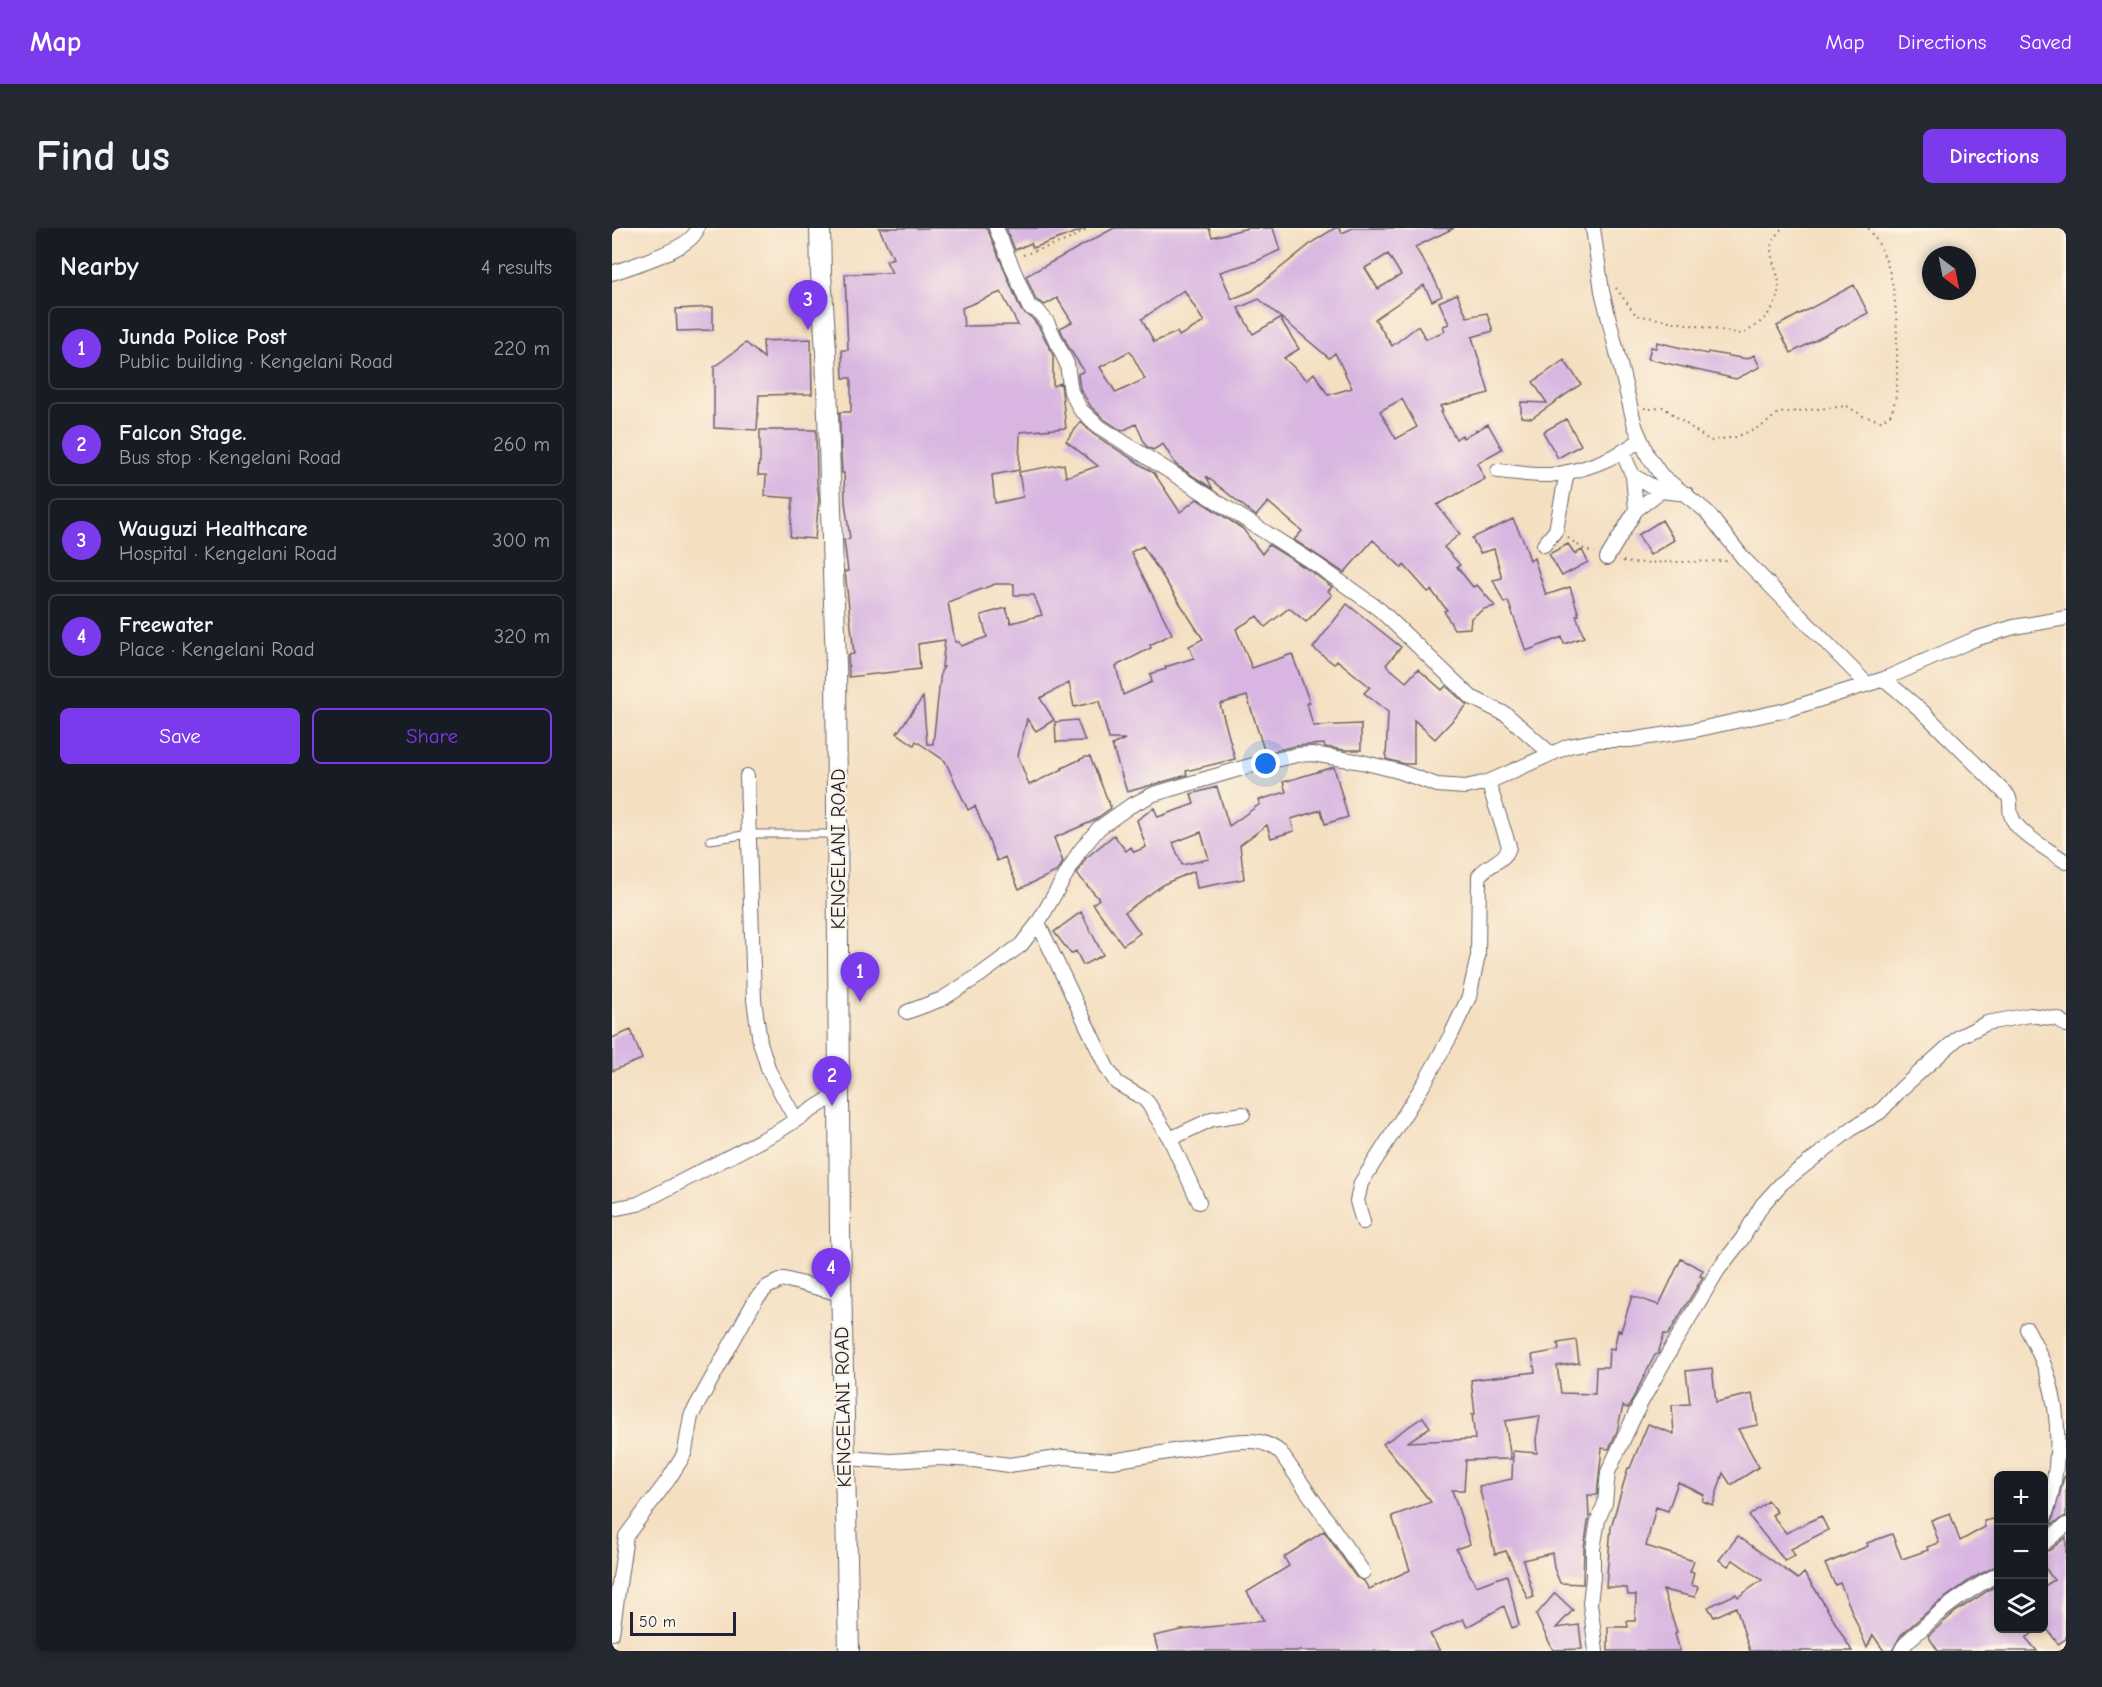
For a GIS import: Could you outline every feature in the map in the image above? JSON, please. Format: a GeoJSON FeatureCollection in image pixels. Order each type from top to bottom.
{"type":"FeatureCollection","features":[{"type":"Feature","properties":{"kind":"main road","name":"KENGELANI ROAD"},"geometry":{"type":"LineString","coordinates":[[820,228],[820,274],[826,351],[835,607],[842,1379],[846,1458],[844,1490],[849,1651]]}},
{"type":"Feature","properties":{"kind":"street"},"geometry":{"type":"LineString","coordinates":[[612,273],[687,243],[696,234],[697,228]]}},
{"type":"Feature","properties":{"kind":"street"},"geometry":{"type":"LineString","coordinates":[[996,228],[1029,307],[1038,311],[1047,322],[1066,364],[1071,392],[1080,409],[1098,426],[1317,565],[1380,610],[1471,696],[1507,715],[1551,754]]}},
{"type":"Feature","properties":{"kind":"street"},"geometry":{"type":"LineString","coordinates":[[1593,228],[1602,291],[1630,405],[1640,440],[1654,466],[1661,475],[1706,511],[1744,559],[1867,684]]}},
{"type":"Feature","properties":{"kind":"street"},"geometry":{"type":"LineString","coordinates":[[1498,471],[1548,475],[1568,472],[1623,454],[1640,440]]}},
{"type":"Feature","properties":{"kind":"street"},"geometry":{"type":"LineString","coordinates":[[1623,454],[1633,476],[1635,510]]}},
{"type":"Feature","properties":{"kind":"street"},"geometry":{"type":"LineString","coordinates":[[1544,546],[1556,530],[1568,472]]}},
{"type":"Feature","properties":{"kind":"street"},"geometry":{"type":"LineString","coordinates":[[1633,476],[1661,491],[1687,495]]}},
{"type":"Feature","properties":{"kind":"street"},"geometry":{"type":"LineString","coordinates":[[1607,558],[1635,510],[1661,491]]}},
{"type":"Feature","properties":{"kind":"street"},"geometry":{"type":"LineString","coordinates":[[907,1012],[942,999],[980,975],[1020,945],[1038,923],[1079,852],[1099,828],[1130,806],[1154,794],[1253,765],[1312,754],[1362,762],[1398,771],[1437,785],[1465,787],[1488,782],[1569,746],[1599,740],[1630,740],[1695,730],[1786,710],[1884,680],[1975,639],[2014,627],[2066,618]]}},
{"type":"Feature","properties":{"kind":"street"},"geometry":{"type":"LineString","coordinates":[[1884,680],[1922,711],[2008,796],[2011,800],[2011,814],[2022,831],[2066,862]]}},
{"type":"Feature","properties":{"kind":"street"},"geometry":{"type":"LineString","coordinates":[[747,776],[754,1000],[760,1042],[769,1071],[796,1120]]}},
{"type":"Feature","properties":{"kind":"street"},"geometry":{"type":"LineString","coordinates":[[1363,1222],[1357,1201],[1361,1183],[1430,1072],[1469,997],[1478,956],[1479,876],[1483,870],[1505,856],[1509,846],[1488,782]]}},
{"type":"Feature","properties":{"kind":"street"},"geometry":{"type":"LineString","coordinates":[[1038,923],[1112,1077],[1122,1087],[1146,1100],[1170,1139],[1199,1202]]}},
{"type":"Feature","properties":{"kind":"street"},"geometry":{"type":"LineString","coordinates":[[1596,1651],[1590,1603],[1593,1549],[1598,1520],[1605,1503],[1608,1472],[1640,1404],[1675,1342],[1762,1205],[1782,1183],[1854,1127],[1880,1112],[1901,1089],[1959,1037],[1987,1023],[2030,1014],[2058,1018],[2066,1025]]}},
{"type":"Feature","properties":{"kind":"street"},"geometry":{"type":"LineString","coordinates":[[612,1209],[638,1204],[777,1132],[840,1092]]}},
{"type":"Feature","properties":{"kind":"street"},"geometry":{"type":"LineString","coordinates":[[1170,1139],[1212,1119],[1243,1114]]}},
{"type":"Feature","properties":{"kind":"street"},"geometry":{"type":"LineString","coordinates":[[612,1633],[626,1536],[682,1458],[691,1416],[756,1299],[767,1287],[784,1279],[841,1294]]}},
{"type":"Feature","properties":{"kind":"street"},"geometry":{"type":"LineString","coordinates":[[2027,1329],[2047,1374],[2053,1394],[2057,1436],[2054,1482],[2048,1503]]}},
{"type":"Feature","properties":{"kind":"street"},"geometry":{"type":"LineString","coordinates":[[846,1458],[891,1461],[939,1458],[1009,1465],[1064,1458],[1112,1461],[1230,1442],[1266,1443],[1280,1452],[1363,1572]]}},
{"type":"Feature","properties":{"kind":"street"},"geometry":{"type":"LineString","coordinates":[[2048,1539],[2066,1525]]}},
{"type":"Feature","properties":{"kind":"street"},"geometry":{"type":"LineString","coordinates":[[1901,1651],[1905,1642],[1939,1612],[1994,1577]]}},
{"type":"Feature","properties":{"kind":"lane"},"geometry":{"type":"LineString","coordinates":[[710,840],[750,834],[838,834]]}},
{"type":"Feature","properties":{"kind":"path"},"geometry":{"type":"LineString","coordinates":[[1009,260],[1068,240],[1088,228]]}},
{"type":"Feature","properties":{"kind":"path"},"geometry":{"type":"LineString","coordinates":[[1614,284],[1636,315],[1742,334],[1766,318],[1776,304],[1779,281],[1771,248],[1776,235],[1782,228]]}},
{"type":"Feature","properties":{"kind":"path"},"geometry":{"type":"LineString","coordinates":[[1630,405],[1651,410],[1663,407],[1710,441],[1736,437],[1764,425],[1778,413],[1848,406],[1863,416],[1881,421],[1892,414],[1896,400],[1897,325],[1894,288],[1882,248],[1868,228]]}},
{"type":"Feature","properties":{"kind":"path"},"geometry":{"type":"LineString","coordinates":[[1556,530],[1582,548],[1607,558],[1631,563],[1744,559]]}},
{"type":"Feature","properties":{"kind":"building"},"geometry":{"type":"Polygon","coordinates":[[[879,228],[987,228],[1021,310],[1039,327],[1053,355],[1053,386],[1061,383],[1066,428],[1020,432],[1019,470],[992,475],[995,503],[1023,497],[1019,472],[1064,464],[1066,477],[1098,466],[1066,441],[1081,422],[1093,434],[1154,473],[1180,512],[1197,499],[1243,529],[1262,554],[1269,545],[1312,572],[1332,587],[1328,591],[1332,595],[1306,622],[1289,608],[1265,627],[1257,616],[1236,629],[1252,668],[1292,654],[1310,703],[1307,703],[1313,726],[1361,724],[1361,750],[1325,747],[1324,744],[1295,746],[1265,753],[1247,696],[1220,704],[1235,759],[1186,771],[1187,775],[1127,792],[1112,745],[1125,739],[1109,739],[1099,701],[1074,707],[1069,683],[1040,698],[1054,720],[1036,731],[1027,719],[1018,756],[1029,785],[1085,757],[1090,757],[1111,808],[1093,821],[1054,838],[1063,862],[1058,871],[1019,889],[1005,857],[997,861],[975,806],[968,810],[945,761],[916,741],[914,745],[897,733],[923,697],[927,744],[933,744],[941,671],[944,667],[942,667],[945,640],[918,644],[920,669],[849,677],[848,655],[854,654],[844,540],[850,539],[844,473],[842,473],[840,428],[840,412],[851,412],[851,378],[843,378],[842,350],[848,350],[845,274],[892,273],[886,261],[893,258],[879,228]],[[1001,292],[962,308],[964,326],[1018,325],[1001,292]],[[1143,546],[1131,552],[1172,634],[1116,666],[1123,695],[1152,682],[1150,674],[1194,658],[1189,646],[1203,639],[1143,546]],[[995,584],[948,602],[955,642],[959,642],[961,646],[987,637],[981,615],[1006,608],[1011,623],[1042,615],[1034,595],[1014,595],[1014,584],[995,584]]]}},
{"type":"Feature","properties":{"kind":"building"},"geometry":{"type":"Polygon","coordinates":[[[1006,228],[1085,229],[1033,248],[1031,243],[1015,250],[1006,228]]]}},
{"type":"Feature","properties":{"kind":"building"},"geometry":{"type":"Polygon","coordinates":[[[1114,228],[1209,228],[1212,237],[1248,228],[1273,228],[1280,250],[1257,261],[1220,272],[1232,299],[1252,291],[1314,241],[1335,228],[1339,228],[1342,233],[1353,228],[1454,228],[1415,247],[1442,296],[1432,301],[1424,285],[1375,319],[1392,346],[1418,326],[1426,339],[1445,331],[1443,326],[1449,324],[1439,302],[1457,294],[1467,317],[1487,313],[1493,331],[1472,337],[1489,393],[1440,406],[1456,439],[1462,435],[1463,438],[1488,424],[1502,449],[1477,463],[1485,479],[1437,505],[1460,534],[1444,547],[1460,565],[1457,567],[1473,587],[1477,585],[1495,606],[1484,609],[1471,618],[1470,628],[1454,629],[1444,611],[1447,610],[1431,590],[1428,592],[1404,565],[1402,568],[1373,540],[1344,573],[1294,540],[1302,531],[1268,502],[1256,516],[1206,476],[1213,489],[1176,465],[1163,444],[1153,450],[1146,446],[1136,424],[1122,431],[1104,419],[1091,407],[1080,389],[1078,374],[1084,371],[1069,348],[1060,328],[1072,322],[1057,298],[1045,305],[1036,300],[1026,276],[1114,228]],[[1388,254],[1365,268],[1378,289],[1401,275],[1388,254]],[[1184,290],[1142,319],[1154,342],[1177,332],[1179,336],[1204,322],[1184,290]],[[1259,299],[1238,308],[1253,334],[1280,318],[1299,349],[1284,358],[1307,380],[1314,373],[1328,395],[1352,388],[1335,353],[1329,358],[1259,299]],[[1130,351],[1100,367],[1116,393],[1145,379],[1130,351]],[[1402,399],[1380,411],[1396,439],[1417,427],[1402,399]]]}},
{"type":"Feature","properties":{"kind":"building"},"geometry":{"type":"Polygon","coordinates":[[[1854,285],[1868,313],[1791,353],[1777,326],[1854,285]]]}},
{"type":"Feature","properties":{"kind":"building"},"geometry":{"type":"Polygon","coordinates":[[[713,307],[713,330],[677,331],[676,309],[713,307]]]}},
{"type":"Feature","properties":{"kind":"building"},"geometry":{"type":"Polygon","coordinates":[[[811,339],[812,394],[759,395],[757,430],[714,428],[714,367],[746,343],[764,358],[763,341],[811,339]]]}},
{"type":"Feature","properties":{"kind":"building"},"geometry":{"type":"Polygon","coordinates":[[[1657,342],[1707,354],[1708,352],[1747,359],[1754,355],[1760,367],[1736,379],[1648,359],[1651,347],[1656,348],[1657,342]]]}},
{"type":"Feature","properties":{"kind":"building"},"geometry":{"type":"Polygon","coordinates":[[[1564,360],[1581,384],[1532,418],[1521,417],[1521,402],[1547,403],[1533,382],[1564,360]]]}},
{"type":"Feature","properties":{"kind":"building"},"geometry":{"type":"Polygon","coordinates":[[[1566,419],[1581,445],[1558,458],[1543,432],[1566,419]]]}},
{"type":"Feature","properties":{"kind":"building"},"geometry":{"type":"Polygon","coordinates":[[[760,430],[816,430],[819,498],[815,539],[790,537],[793,498],[765,496],[766,475],[758,475],[760,430]]]}},
{"type":"Feature","properties":{"kind":"building"},"geometry":{"type":"Polygon","coordinates":[[[1513,519],[1530,561],[1534,558],[1546,595],[1570,587],[1584,637],[1564,644],[1562,637],[1526,651],[1508,601],[1504,603],[1493,580],[1502,578],[1494,549],[1480,553],[1472,538],[1513,519]]]}},
{"type":"Feature","properties":{"kind":"building"},"geometry":{"type":"Polygon","coordinates":[[[1662,520],[1674,540],[1650,555],[1638,535],[1662,520]]]}},
{"type":"Feature","properties":{"kind":"building"},"geometry":{"type":"Polygon","coordinates":[[[1568,544],[1575,554],[1582,550],[1588,562],[1562,576],[1549,554],[1568,544]]]}},
{"type":"Feature","properties":{"kind":"building"},"geometry":{"type":"Polygon","coordinates":[[[1347,604],[1401,647],[1386,665],[1406,682],[1418,669],[1442,690],[1446,686],[1467,705],[1435,739],[1414,720],[1414,764],[1386,759],[1388,712],[1364,693],[1370,687],[1337,660],[1334,664],[1313,648],[1347,604]]]}},
{"type":"Feature","properties":{"kind":"building"},"geometry":{"type":"Polygon","coordinates":[[[1077,720],[1085,741],[1056,742],[1055,722],[1077,720]]]}},
{"type":"Feature","properties":{"kind":"building"},"geometry":{"type":"Polygon","coordinates":[[[1334,767],[1348,817],[1325,824],[1321,810],[1291,819],[1294,831],[1271,838],[1267,825],[1240,845],[1244,879],[1197,888],[1194,871],[1164,884],[1125,912],[1140,933],[1123,945],[1093,904],[1099,899],[1077,874],[1086,858],[1114,835],[1126,851],[1131,847],[1134,852],[1146,847],[1137,820],[1154,808],[1158,817],[1194,804],[1191,794],[1217,787],[1229,826],[1260,804],[1259,800],[1286,792],[1283,782],[1334,767]],[[1201,832],[1173,843],[1182,865],[1209,859],[1201,832]]]}},
{"type":"Feature","properties":{"kind":"building"},"geometry":{"type":"Polygon","coordinates":[[[1081,912],[1103,955],[1083,965],[1076,951],[1071,954],[1054,932],[1081,912]]]}},
{"type":"Feature","properties":{"kind":"building"},"geometry":{"type":"Polygon","coordinates":[[[631,1030],[642,1059],[612,1071],[612,1038],[631,1030]]]}},
{"type":"Feature","properties":{"kind":"building"},"geometry":{"type":"Polygon","coordinates":[[[1681,1259],[1703,1270],[1700,1276],[1703,1277],[1668,1335],[1664,1334],[1658,1354],[1655,1355],[1628,1408],[1623,1406],[1617,1431],[1609,1449],[1602,1448],[1597,1495],[1588,1495],[1589,1517],[1584,1548],[1583,1584],[1560,1583],[1554,1568],[1552,1553],[1523,1560],[1534,1597],[1528,1599],[1506,1551],[1495,1554],[1479,1486],[1512,1479],[1513,1451],[1537,1453],[1536,1440],[1540,1416],[1505,1421],[1511,1459],[1466,1460],[1464,1490],[1452,1490],[1470,1544],[1456,1549],[1476,1586],[1507,1575],[1519,1625],[1512,1628],[1504,1606],[1467,1627],[1463,1619],[1430,1634],[1440,1651],[1158,1651],[1154,1636],[1181,1630],[1264,1621],[1247,1592],[1289,1566],[1284,1557],[1324,1531],[1356,1577],[1364,1581],[1369,1589],[1410,1570],[1392,1516],[1431,1502],[1383,1444],[1423,1417],[1430,1427],[1408,1442],[1475,1439],[1471,1380],[1535,1372],[1532,1355],[1559,1350],[1558,1343],[1576,1340],[1579,1363],[1557,1366],[1561,1393],[1595,1394],[1596,1367],[1608,1367],[1609,1348],[1614,1349],[1618,1330],[1621,1331],[1632,1296],[1659,1305],[1681,1259]]]}},
{"type":"Feature","properties":{"kind":"building"},"geometry":{"type":"Polygon","coordinates":[[[1712,1368],[1716,1402],[1752,1394],[1758,1425],[1738,1429],[1759,1467],[1731,1485],[1723,1473],[1713,1505],[1702,1501],[1704,1495],[1678,1482],[1668,1511],[1656,1507],[1646,1546],[1694,1561],[1690,1572],[1694,1573],[1691,1585],[1698,1587],[1695,1597],[1663,1590],[1677,1632],[1675,1634],[1680,1651],[1608,1651],[1608,1627],[1628,1627],[1627,1621],[1635,1621],[1636,1595],[1628,1595],[1627,1588],[1606,1587],[1611,1527],[1628,1468],[1630,1468],[1648,1424],[1674,1434],[1672,1405],[1690,1404],[1686,1371],[1712,1368]]]}},
{"type":"Feature","properties":{"kind":"building"},"geometry":{"type":"Polygon","coordinates":[[[2066,1475],[2066,1516],[2051,1525],[2064,1477],[2066,1475]]]}},
{"type":"Feature","properties":{"kind":"building"},"geometry":{"type":"Polygon","coordinates":[[[1768,1501],[1777,1512],[1772,1515],[1786,1533],[1821,1516],[1828,1530],[1791,1549],[1795,1556],[1785,1561],[1749,1516],[1768,1501]]]}},
{"type":"Feature","properties":{"kind":"building"},"geometry":{"type":"Polygon","coordinates":[[[1950,1513],[1960,1541],[1985,1527],[1984,1521],[1994,1519],[1994,1567],[1973,1578],[1935,1605],[1901,1635],[1892,1651],[1884,1651],[1873,1635],[1867,1648],[1840,1583],[1835,1585],[1825,1564],[1868,1546],[1867,1543],[1892,1534],[1902,1559],[1928,1550],[1927,1547],[1939,1543],[1931,1520],[1950,1513]]]}},
{"type":"Feature","properties":{"kind":"building"},"geometry":{"type":"Polygon","coordinates":[[[1738,1536],[1798,1579],[1804,1573],[1852,1651],[1750,1651],[1736,1607],[1714,1617],[1708,1607],[1736,1594],[1738,1597],[1762,1580],[1733,1560],[1728,1566],[1719,1560],[1738,1536]]]}},
{"type":"Feature","properties":{"kind":"building"},"geometry":{"type":"Polygon","coordinates":[[[2066,1537],[2066,1639],[2058,1644],[2048,1630],[2048,1584],[2054,1580],[2048,1572],[2048,1551],[2066,1537]]]}},
{"type":"Feature","properties":{"kind":"building"},"geometry":{"type":"Polygon","coordinates":[[[1994,1587],[1994,1633],[2033,1633],[2026,1638],[2037,1651],[1938,1651],[1928,1636],[1955,1612],[1994,1587]]]}},
{"type":"Feature","properties":{"kind":"building"},"geometry":{"type":"Polygon","coordinates":[[[1555,1593],[1573,1610],[1556,1628],[1579,1625],[1582,1649],[1553,1650],[1536,1615],[1555,1593]]]}},
{"type":"Feature","properties":{"kind":"place","name":"Wauguzi Healthcare"},"geometry":{"type":"Point","coordinates":[808,330]}},
{"type":"Feature","properties":{"kind":"place","name":"Junda Police Post"},"geometry":{"type":"Point","coordinates":[860,1002]}},
{"type":"Feature","properties":{"kind":"place","name":"Falcon Stage."},"geometry":{"type":"Point","coordinates":[832,1106]}},
{"type":"Feature","properties":{"kind":"place","name":"Freewater"},"geometry":{"type":"Point","coordinates":[831,1298]}}]}
